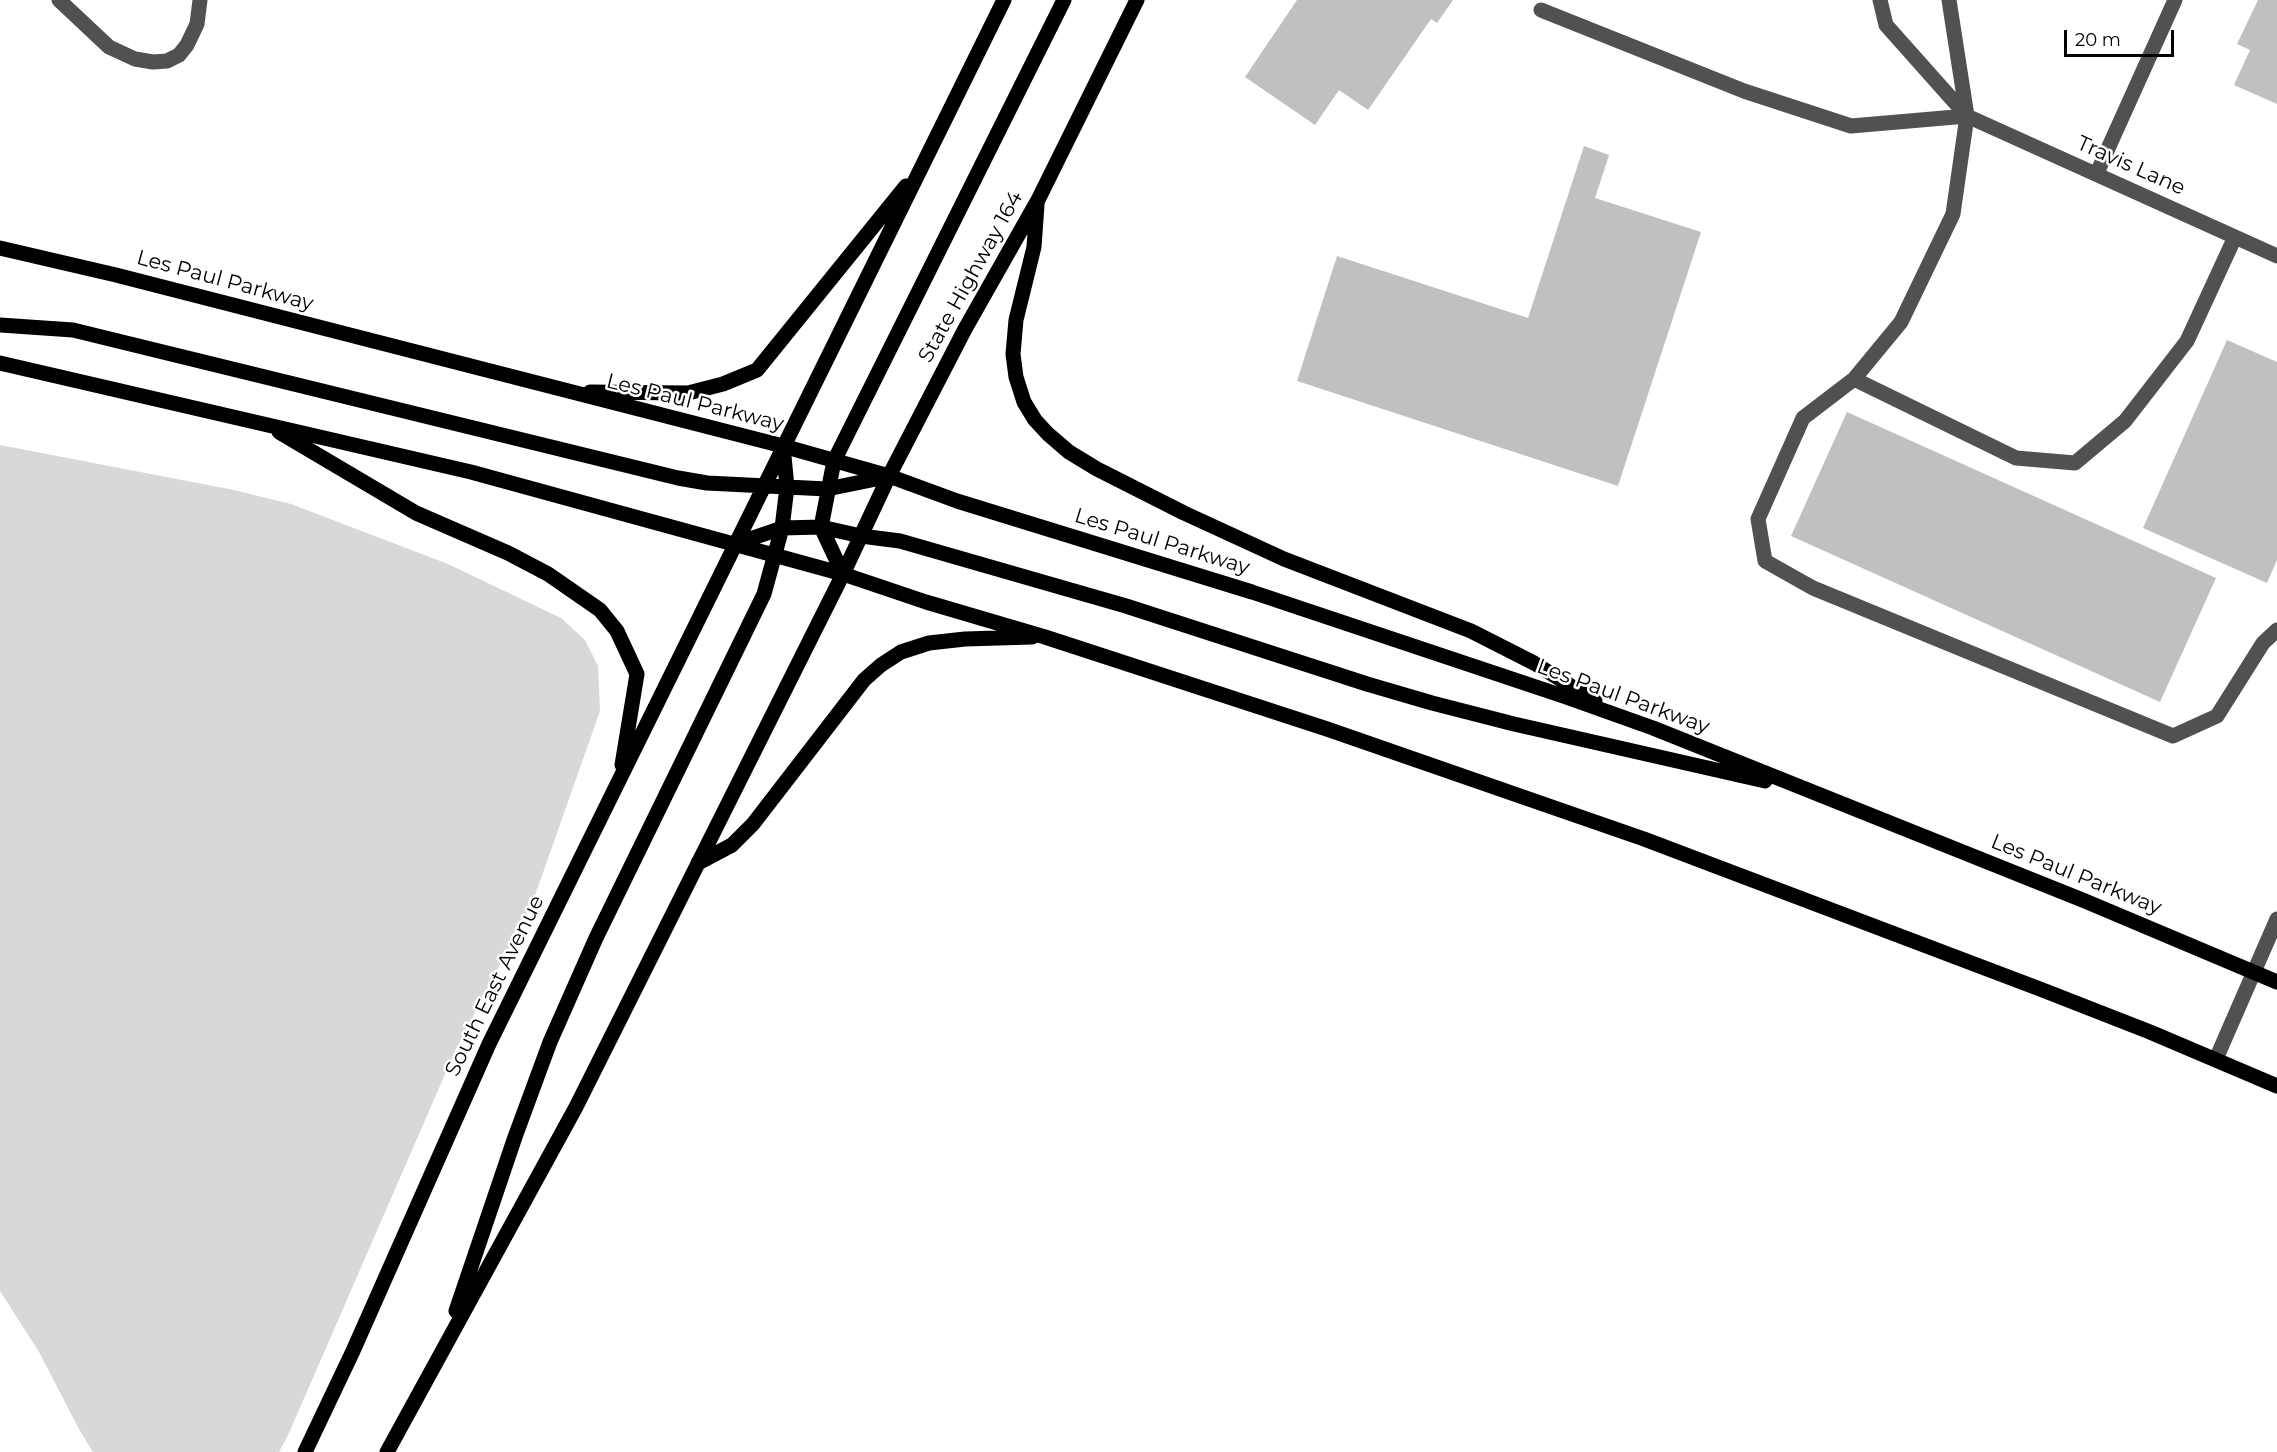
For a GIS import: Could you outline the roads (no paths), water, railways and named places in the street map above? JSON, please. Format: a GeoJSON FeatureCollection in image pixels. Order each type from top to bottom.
{"type":"FeatureCollection","features":[{"type":"Feature","properties":{"kind":"main road"},"geometry":{"type":"LineString","coordinates":[[735,544],[1004,0]]}},
{"type":"Feature","properties":{"kind":"main road"},"geometry":{"type":"LineString","coordinates":[[843,574],[821,527],[834,461],[1064,0]]}},
{"type":"Feature","properties":{"kind":"main road","name":"State Highway 164"},"geometry":{"type":"LineString","coordinates":[[843,574],[889,476],[965,329],[1038,200],[1137,0]]}},
{"type":"Feature","properties":{"kind":"main road"},"geometry":{"type":"LineString","coordinates":[[566,392],[688,393],[723,384],[757,370],[925,163]]}},
{"type":"Feature","properties":{"kind":"main road"},"geometry":{"type":"LineString","coordinates":[[1038,200],[1034,247],[1016,320],[1013,354],[1016,377],[1024,402],[1035,420],[1048,434],[1069,452],[1097,469],[1225,533],[1318,573],[1479,634],[1564,681],[1617,715]]}},
{"type":"Feature","properties":{"kind":"main road","name":"Les Paul Parkway"},"geometry":{"type":"LineString","coordinates":[[0,248],[116,275],[783,446],[889,476],[957,501],[1263,595],[1617,715],[2085,901],[2277,982]]}},
{"type":"Feature","properties":{"kind":"main road"},"geometry":{"type":"LineString","coordinates":[[0,325],[73,330],[662,475],[707,483],[827,489],[889,476]]}},
{"type":"Feature","properties":{"kind":"main road"},"geometry":{"type":"LineString","coordinates":[[0,363],[471,472],[843,574],[926,602],[1045,637],[1390,750],[1654,842],[2040,988],[2277,1086]]}},
{"type":"Feature","properties":{"kind":"main road"},"geometry":{"type":"LineString","coordinates":[[266,424],[416,513],[548,574],[600,610],[617,631],[637,674],[619,781]]}},
{"type":"Feature","properties":{"kind":"main road"},"geometry":{"type":"LineString","coordinates":[[443,1350],[512,1145],[550,1042],[596,938],[764,594],[782,528],[787,487],[783,446]]}},
{"type":"Feature","properties":{"kind":"main road"},"geometry":{"type":"LineString","coordinates":[[735,544],[782,528],[821,527],[861,536],[900,541],[1126,606],[1432,703],[1514,724],[1809,791]]}},
{"type":"Feature","properties":{"kind":"main road","name":"South East Avenue"},"geometry":{"type":"LineString","coordinates":[[305,1452],[353,1351],[486,1052],[735,544]]}},
{"type":"Feature","properties":{"kind":"main road"},"geometry":{"type":"LineString","coordinates":[[387,1452],[576,1107],[843,574]]}},
{"type":"Feature","properties":{"kind":"main road"},"geometry":{"type":"LineString","coordinates":[[698,863],[732,845],[753,824],[864,680],[888,660],[913,648],[939,642],[1045,637]]}},
{"type":"Feature","properties":{"kind":"street"},"geometry":{"type":"LineString","coordinates":[[59,0],[109,47],[127,56],[153,62],[167,62],[179,55],[187,45],[197,24],[200,0]]}},
{"type":"Feature","properties":{"kind":"street"},"geometry":{"type":"LineString","coordinates":[[1880,0],[1886,25],[1967,116]]}},
{"type":"Feature","properties":{"kind":"street"},"geometry":{"type":"LineString","coordinates":[[1950,0],[1967,116],[1953,214],[1901,322],[1854,379],[1803,418],[1758,519],[1765,561],[1813,588],[2173,736],[2217,716],[2263,644],[2277,630]]}},
{"type":"Feature","properties":{"kind":"street"},"geometry":{"type":"LineString","coordinates":[[2097,173],[2175,0]]}},
{"type":"Feature","properties":{"kind":"street"},"geometry":{"type":"LineString","coordinates":[[1541,10],[1744,91],[1851,126],[1967,116]]}},
{"type":"Feature","properties":{"kind":"street","name":"Travis Lane"},"geometry":{"type":"LineString","coordinates":[[1967,116],[2277,256]]}},
{"type":"Feature","properties":{"kind":"street"},"geometry":{"type":"LineString","coordinates":[[1854,379],[2016,458],[2075,463],[2124,422],[2187,341],[2235,237]]}},
{"type":"Feature","properties":{"kind":"street"},"geometry":{"type":"LineString","coordinates":[[2216,1059],[2277,919]]}}]}
